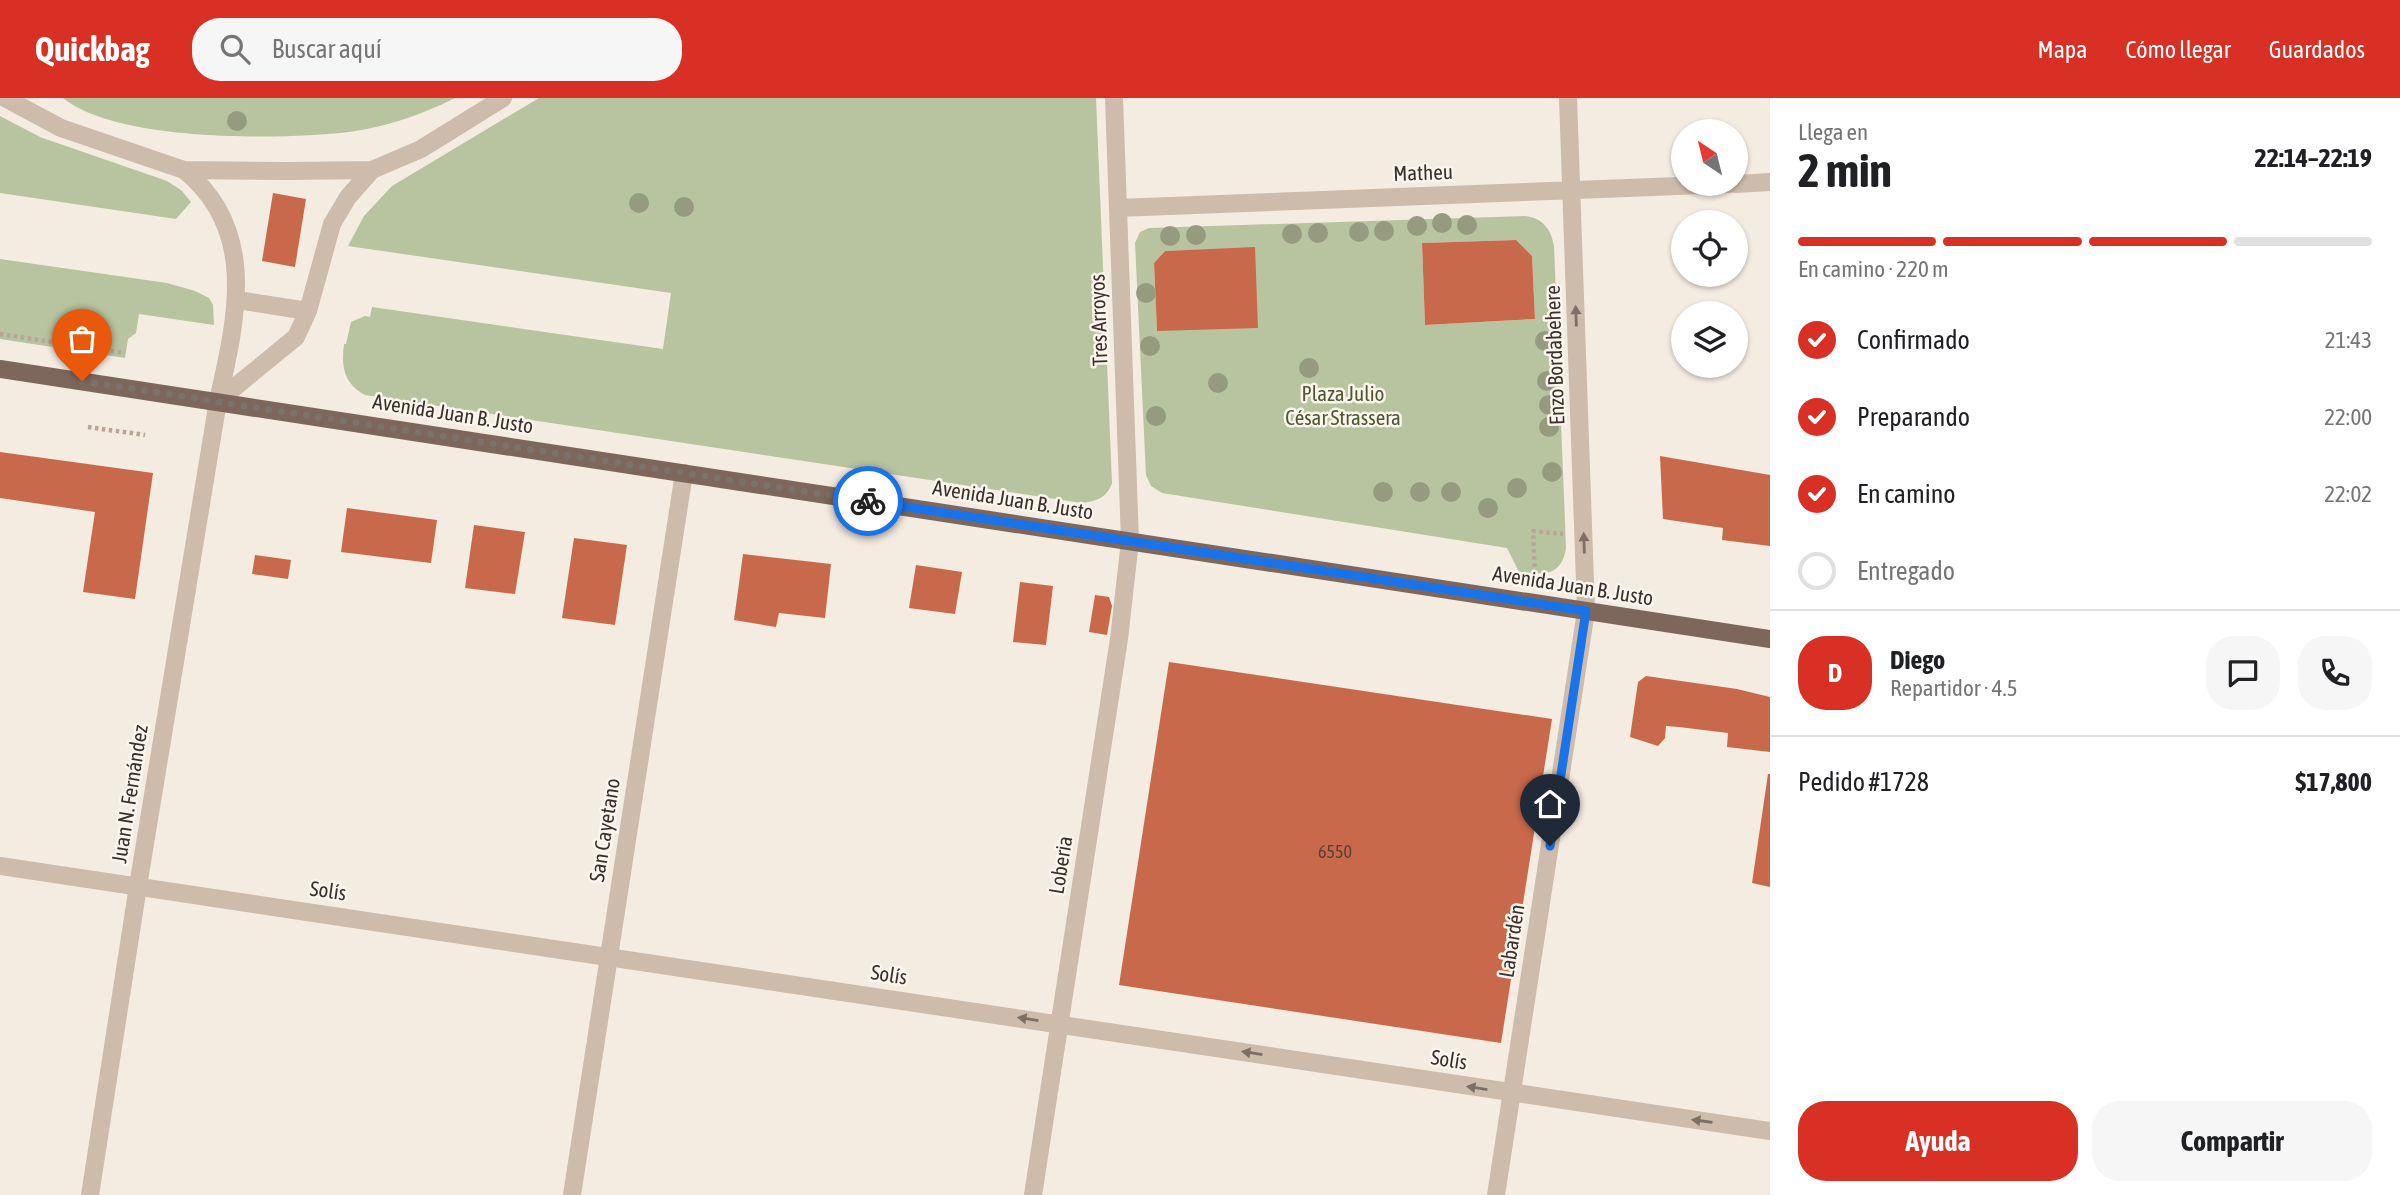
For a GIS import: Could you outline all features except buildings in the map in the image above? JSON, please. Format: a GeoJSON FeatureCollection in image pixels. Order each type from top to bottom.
{"type":"FeatureCollection","features":[{"type":"Feature","properties":{"kind":"main road","name":"Avenida Juan B. Justo"},"geometry":{"type":"LineString","coordinates":[[0,369],[1770,639]]}},
{"type":"Feature","properties":{"kind":"street"},"geometry":{"type":"LineString","coordinates":[[5,98],[61,128],[184,170],[372,170],[421,149],[503,98]]}},
{"type":"Feature","properties":{"kind":"street","name":"Tres Arroyos"},"geometry":{"type":"LineString","coordinates":[[1114,98],[1130,541]]}},
{"type":"Feature","properties":{"kind":"street","name":"Enzo Bordabehere"},"geometry":{"type":"LineString","coordinates":[[1568,98],[1586,611]]}},
{"type":"Feature","properties":{"kind":"street","name":"Juan N. Fernández"},"geometry":{"type":"LineString","coordinates":[[90,1195],[138,886],[237,300],[236,262],[224,224],[211,196],[184,170]]}},
{"type":"Feature","properties":{"kind":"street"},"geometry":{"type":"LineString","coordinates":[[218,401],[296,337],[308,311],[332,224],[348,197],[372,170]]}},
{"type":"Feature","properties":{"kind":"street"},"geometry":{"type":"LineString","coordinates":[[1748,183],[1770,182]]}},
{"type":"Feature","properties":{"kind":"street","name":"Matheu"},"geometry":{"type":"LineString","coordinates":[[1118,208],[1671,186]]}},
{"type":"Feature","properties":{"kind":"street"},"geometry":{"type":"LineString","coordinates":[[237,300],[308,311]]}},
{"type":"Feature","properties":{"kind":"street","name":"San Cayetano"},"geometry":{"type":"LineString","coordinates":[[572,1195],[684,473]]}},
{"type":"Feature","properties":{"kind":"street","name":"Loberia"},"geometry":{"type":"LineString","coordinates":[[1033,1195],[1119,639],[1130,541]]}},
{"type":"Feature","properties":{"kind":"street","name":"Labardén"},"geometry":{"type":"LineString","coordinates":[[1496,1195],[1586,611]]}},
{"type":"Feature","properties":{"kind":"street","name":"Solís"},"geometry":{"type":"LineString","coordinates":[[0,866],[1770,1131]]}},
{"type":"Feature","properties":{"kind":"path"},"geometry":{"type":"LineString","coordinates":[[0,334],[125,354]]}},
{"type":"Feature","properties":{"kind":"path"},"geometry":{"type":"LineString","coordinates":[[88,427],[145,435]]}},
{"type":"Feature","properties":{"kind":"path"},"geometry":{"type":"LineString","coordinates":[[1535,573],[1533,531],[1584,535]]}},
{"type":"Feature","properties":{"kind":"green space"},"geometry":{"type":"Polygon","coordinates":[[[63,98],[455,98],[403,120],[363,130],[319,135],[242,136],[159,130],[121,123],[88,112],[63,98]]]}},
{"type":"Feature","properties":{"kind":"green space"},"geometry":{"type":"Polygon","coordinates":[[[539,98],[1096,98],[1112,483],[1107,492],[1096,500],[1082,503],[365,395],[348,380],[343,360],[344,344],[351,322],[365,316],[370,317],[372,307],[663,349],[671,293],[348,246],[364,216],[392,186],[539,98]]]}},
{"type":"Feature","properties":{"kind":"green space"},"geometry":{"type":"Polygon","coordinates":[[[0,116],[40,137],[167,181],[181,190],[191,202],[176,219],[0,193],[0,116]]]}},
{"type":"Feature","properties":{"kind":"green space","name":"Plaza Julio César Strassera"},"geometry":{"type":"Polygon","coordinates":[[[1525,216],[1541,222],[1551,234],[1554,246],[1566,548],[1560,565],[1550,572],[1519,572],[1507,548],[1162,493],[1151,486],[1146,475],[1135,243],[1140,232],[1149,228],[1525,216]],[[1515,240],[1422,243],[1425,325],[1535,319],[1532,256],[1515,240]],[[1255,248],[1165,251],[1154,263],[1157,331],[1255,248]]]}},
{"type":"Feature","properties":{"kind":"green space"},"geometry":{"type":"Polygon","coordinates":[[[0,259],[167,283],[195,291],[209,298],[213,305],[214,325],[139,314],[136,333],[128,339],[125,358],[0,339],[0,259]]]}},
{"type":"Feature","properties":{"kind":"way so far"},"geometry":{"type":"LineString","coordinates":[[82,381],[868,501]]}},
{"type":"Feature","properties":{"kind":"route"},"geometry":{"type":"LineString","coordinates":[[868,501],[1586,611],[1550,846]]}}]}
